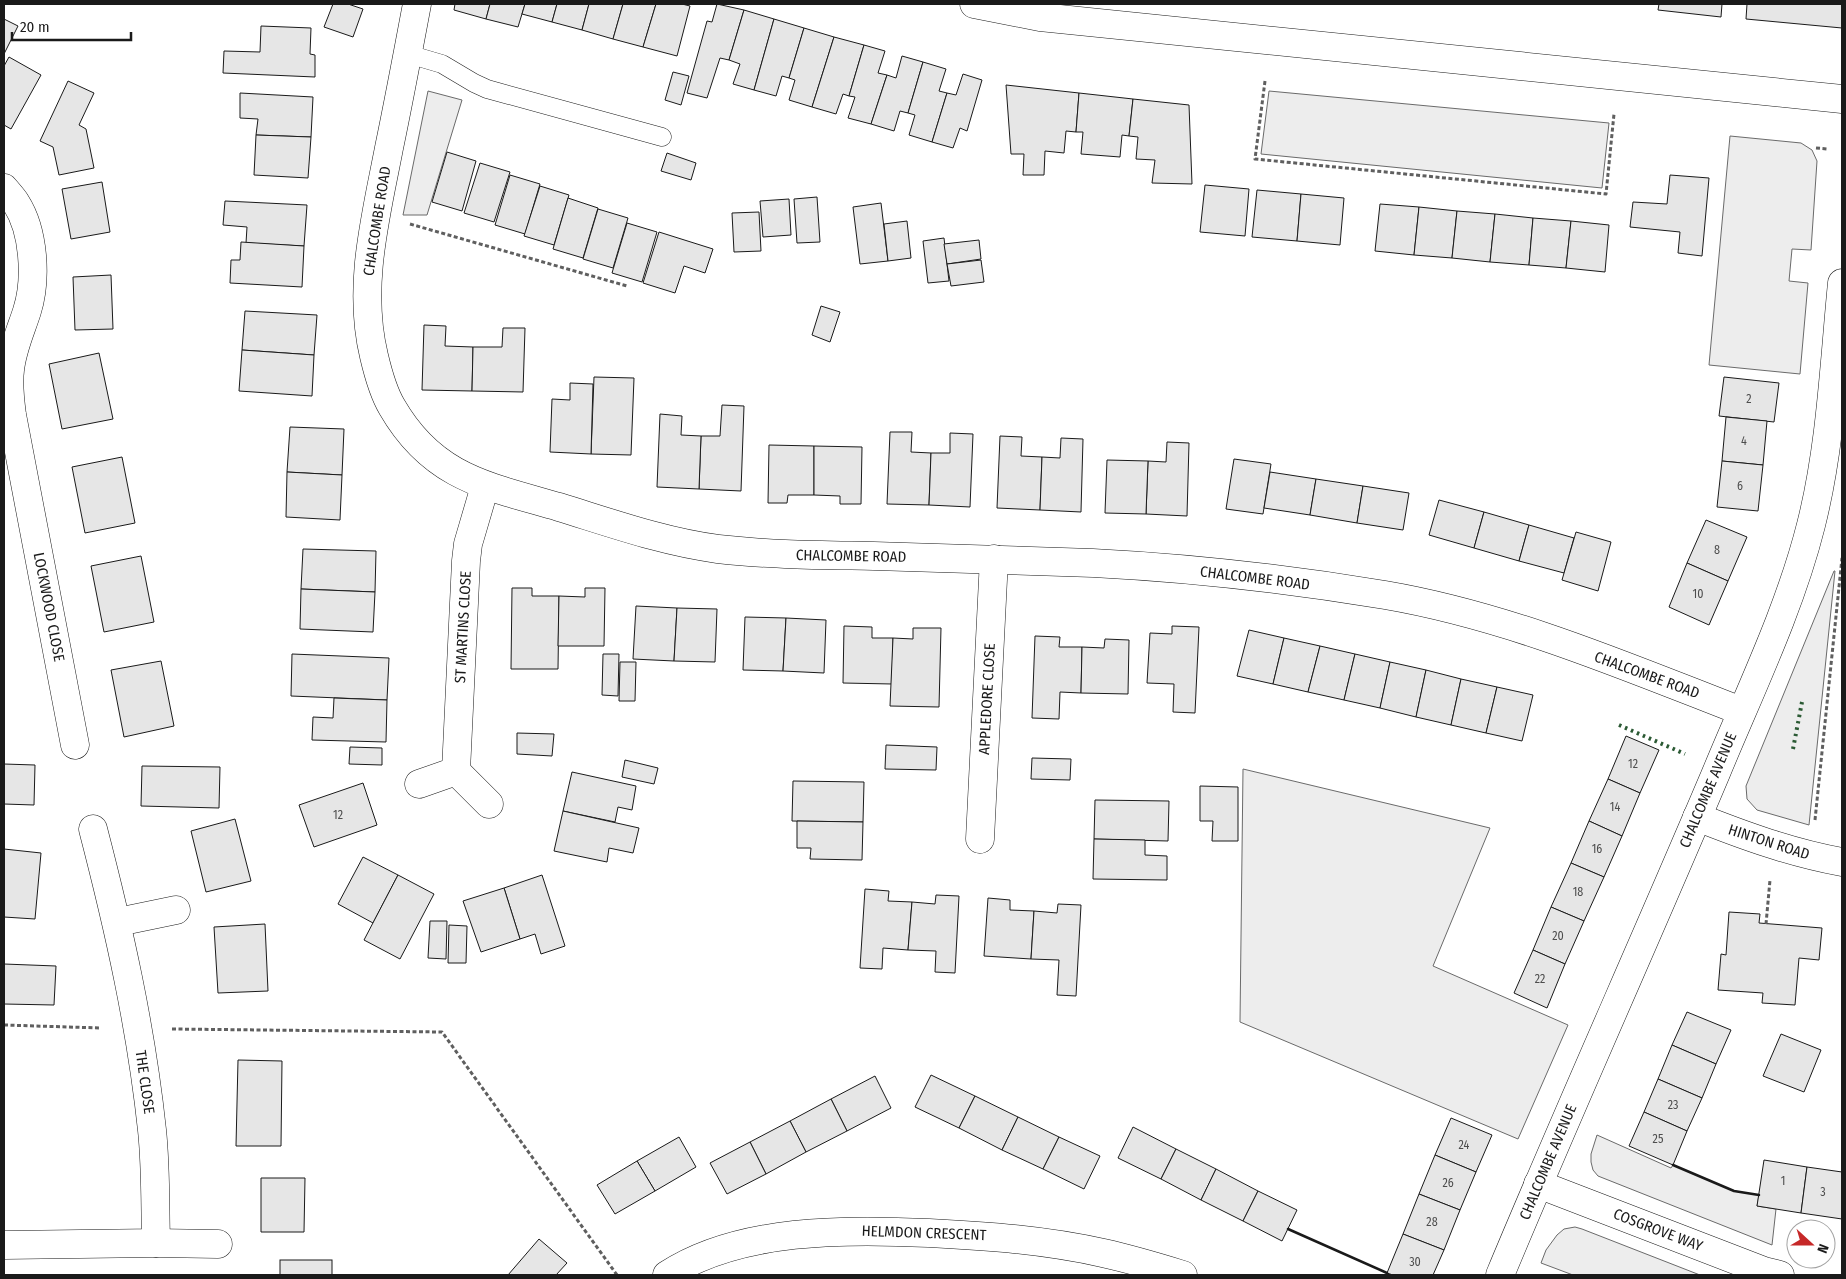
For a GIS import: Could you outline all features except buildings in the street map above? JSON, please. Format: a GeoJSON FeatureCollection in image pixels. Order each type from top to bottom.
{"type":"FeatureCollection","features":[{"type":"Feature","properties":{"kind":"main road","name":"CHALCOMBE ROAD"},"geometry":{"type":"LineString","coordinates":[[417,4],[376,214],[369,259],[367,303],[370,339],[379,376],[387,397],[410,435],[431,455],[454,472],[484,486],[670,540],[714,548],[766,554],[994,559],[1201,571],[1260,577],[1388,596],[1460,611],[1518,628],[1742,710]]}},
{"type":"Feature","properties":{"kind":"main road"},"geometry":{"type":"LineString","coordinates":[[974,4],[1049,18],[1842,99]]}},
{"type":"Feature","properties":{"kind":"main road","name":"LOCKWOOD CLOSE"},"geometry":{"type":"LineString","coordinates":[[4,188],[16,203],[26,226],[29,234],[32,259],[32,286],[28,309],[13,354],[10,370],[9,390],[12,415],[13,471],[75,745]]}},
{"type":"Feature","properties":{"kind":"main road","name":"CHALCOMBE AVENUE"},"geometry":{"type":"LineString","coordinates":[[1500,1275],[1697,817],[1786,603],[1811,525],[1820,484],[1827,436],[1842,283]]}},
{"type":"Feature","properties":{"kind":"main road","name":"ST MARTINS CLOSE"},"geometry":{"type":"LineString","coordinates":[[456,771],[466,561],[468,544],[484,486]]}},
{"type":"Feature","properties":{"kind":"main road","name":"APPLEDORE CLOSE"},"geometry":{"type":"LineString","coordinates":[[979,839],[994,559]]}},
{"type":"Feature","properties":{"kind":"main road"},"geometry":{"type":"LineString","coordinates":[[419,784],[456,771],[489,804]]}},
{"type":"Feature","properties":{"kind":"main road","name":"HINTON ROAD"},"geometry":{"type":"LineString","coordinates":[[1697,817],[1772,844],[1812,856],[1842,862]]}},
{"type":"Feature","properties":{"kind":"main road","name":"THE CLOSE"},"geometry":{"type":"LineString","coordinates":[[93,829],[118,922],[138,1028],[152,1130],[156,1243]]}},
{"type":"Feature","properties":{"kind":"main road"},"geometry":{"type":"LineString","coordinates":[[118,922],[176,910]]}},
{"type":"Feature","properties":{"kind":"main road","name":"COSGROVE WAY"},"geometry":{"type":"LineString","coordinates":[[1538,1184],[1764,1271],[1780,1275]]}},
{"type":"Feature","properties":{"kind":"main road","name":"HELMDON CRESCENT"},"geometry":{"type":"LineString","coordinates":[[667,1275],[699,1259],[751,1243],[816,1233],[857,1231],[994,1236],[1040,1242],[1104,1253],[1183,1275]]}},
{"type":"Feature","properties":{"kind":"main road"},"geometry":{"type":"LineString","coordinates":[[4,1246],[156,1243],[218,1244]]}},
{"type":"Feature","properties":{"kind":"lane"},"geometry":{"type":"LineString","coordinates":[[408,54],[442,64],[487,89],[662,138]]}},
{"type":"Feature","properties":{"kind":"path"},"geometry":{"type":"LineString","coordinates":[[1265,81],[1255,159],[1606,194],[1614,114]]}},
{"type":"Feature","properties":{"kind":"path"},"geometry":{"type":"LineString","coordinates":[[1816,148],[1828,149]]}},
{"type":"Feature","properties":{"kind":"path"},"geometry":{"type":"LineString","coordinates":[[376,214],[627,286]]}},
{"type":"Feature","properties":{"kind":"path"},"geometry":{"type":"LineString","coordinates":[[1812,856],[1842,558]]}},
{"type":"Feature","properties":{"kind":"path"},"geometry":{"type":"LineString","coordinates":[[1766,924],[1772,844]]}},
{"type":"Feature","properties":{"kind":"path"},"geometry":{"type":"LineString","coordinates":[[4,1025],[442,1032],[617,1275]]}},
{"type":"Feature","properties":{"kind":"shaded area"},"geometry":{"type":"Polygon","coordinates":[[[428,91],[462,100],[427,215],[403,215],[428,91]]]}},
{"type":"Feature","properties":{"kind":"shaded area"},"geometry":{"type":"Polygon","coordinates":[[[1269,91],[1609,123],[1602,188],[1261,154],[1269,91]]]}},
{"type":"Feature","properties":{"kind":"shaded area"},"geometry":{"type":"Polygon","coordinates":[[[1730,136],[1801,143],[1812,150],[1817,161],[1811,250],[1792,249],[1789,281],[1808,283],[1800,374],[1709,365],[1730,136]]]}},
{"type":"Feature","properties":{"kind":"shaded area"},"geometry":{"type":"Polygon","coordinates":[[[1834,571],[1809,825],[1757,810],[1747,799],[1746,786],[1834,571]]]}},
{"type":"Feature","properties":{"kind":"shaded area"},"geometry":{"type":"Polygon","coordinates":[[[1243,769],[1490,828],[1433,966],[1568,1025],[1518,1139],[1240,1022],[1243,769]]]}},
{"type":"Feature","properties":{"kind":"shaded area"},"geometry":{"type":"Polygon","coordinates":[[[1597,1135],[1671,1168],[1673,1165],[1734,1191],[1759,1195],[1757,1206],[1776,1209],[1772,1245],[1598,1176],[1593,1170],[1591,1162],[1591,1154],[1597,1135]]]}},
{"type":"Feature","properties":{"kind":"shaded area"},"geometry":{"type":"Polygon","coordinates":[[[1575,1227],[1700,1275],[1573,1275],[1541,1263],[1546,1250],[1557,1235],[1564,1229],[1575,1227]]]}},
{"type":"Feature","properties":{"kind":"hedge"},"geometry":{"type":"LineString","coordinates":[[1793,749],[1802,702]]}},
{"type":"Feature","properties":{"kind":"hedge"},"geometry":{"type":"LineString","coordinates":[[1619,725],[1685,754]]}},
{"type":"Feature","properties":{"kind":"wall"},"geometry":{"type":"LineString","coordinates":[[1673,1165],[1734,1191],[1759,1195]]}},
{"type":"Feature","properties":{"kind":"wall"},"geometry":{"type":"LineString","coordinates":[[1288,1229],[1387,1273]]}}]}
